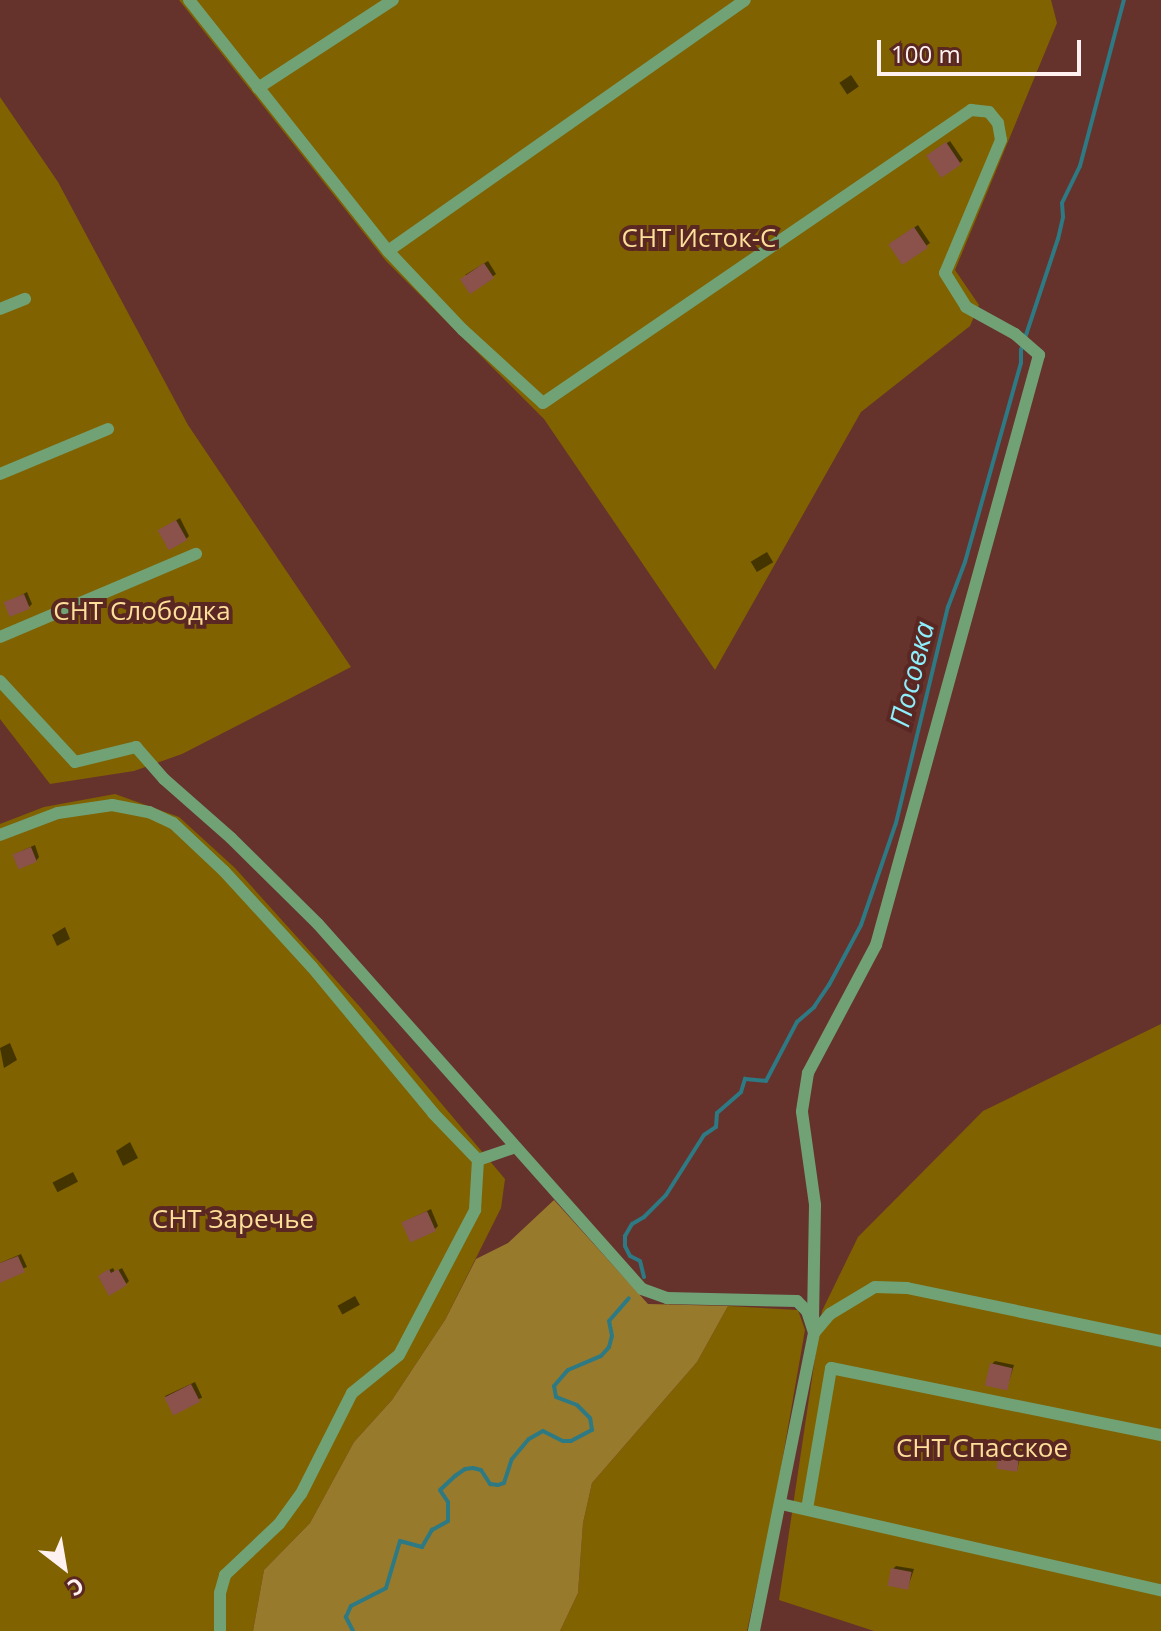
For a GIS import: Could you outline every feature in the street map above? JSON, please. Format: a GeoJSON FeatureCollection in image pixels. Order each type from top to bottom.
{"type":"FeatureCollection","features":[{"type":"Feature","properties":{"kind":"street"},"geometry":{"type":"LineString","coordinates":[[258,88],[393,0]]}},
{"type":"Feature","properties":{"kind":"street"},"geometry":{"type":"LineString","coordinates":[[388,251],[745,0]]}},
{"type":"Feature","properties":{"kind":"street"},"geometry":{"type":"LineString","coordinates":[[193,2],[388,251],[463,330],[543,403],[971,110],[989,112],[998,123],[1001,140],[945,273],[966,307],[1015,334],[1039,355],[876,945],[808,1073],[802,1112],[815,1205],[814,1327],[754,1631]]}},
{"type":"Feature","properties":{"kind":"street"},"geometry":{"type":"LineString","coordinates":[[0,309],[25,299]]}},
{"type":"Feature","properties":{"kind":"street"},"geometry":{"type":"LineString","coordinates":[[0,474],[108,429]]}},
{"type":"Feature","properties":{"kind":"street"},"geometry":{"type":"LineString","coordinates":[[0,637],[196,554]]}},
{"type":"Feature","properties":{"kind":"street"},"geometry":{"type":"LineString","coordinates":[[0,681],[75,762],[136,747],[164,779],[231,838],[318,924],[642,1289],[667,1298],[797,1301],[814,1327]]}},
{"type":"Feature","properties":{"kind":"street"},"geometry":{"type":"LineString","coordinates":[[0,835],[58,813],[112,805],[149,812],[173,823],[224,871],[312,967],[423,1101],[478,1160],[475,1210],[399,1355],[352,1393],[301,1494],[279,1524],[225,1575],[220,1593],[220,1631]]}},
{"type":"Feature","properties":{"kind":"street"},"geometry":{"type":"LineString","coordinates":[[478,1160],[515,1147]]}},
{"type":"Feature","properties":{"kind":"street"},"geometry":{"type":"LineString","coordinates":[[814,1327],[875,1287],[907,1288],[1161,1341]]}},
{"type":"Feature","properties":{"kind":"street"},"geometry":{"type":"LineString","coordinates":[[807,1509],[831,1368],[1161,1435]]}},
{"type":"Feature","properties":{"kind":"street"},"geometry":{"type":"LineString","coordinates":[[781,1504],[1161,1590]]}},
{"type":"Feature","properties":{"kind":"green space","name":"СНТ Исток-С"},"geometry":{"type":"Polygon","coordinates":[[[179,0],[1051,0],[1057,23],[955,270],[979,305],[970,326],[861,412],[715,670],[544,419],[386,261],[179,0]]]}},
{"type":"Feature","properties":{"kind":"green space","name":"СНТ Слободка"},"geometry":{"type":"Polygon","coordinates":[[[0,97],[58,182],[188,425],[351,667],[182,754],[134,771],[50,784],[0,719],[0,97]]]}},
{"type":"Feature","properties":{"kind":"green space","name":"СНТ Заречье"},"geometry":{"type":"Polygon","coordinates":[[[115,794],[179,817],[235,868],[360,1007],[505,1179],[501,1208],[445,1320],[392,1400],[354,1442],[310,1523],[264,1570],[253,1631],[0,1631],[0,824],[44,807],[115,794]]]}},
{"type":"Feature","properties":{"kind":"green space","name":"СНТ Спасское"},"geometry":{"type":"Polygon","coordinates":[[[1161,1024],[1161,1631],[874,1631],[779,1600],[822,1311],[858,1237],[983,1111],[1161,1024]]]}},
{"type":"Feature","properties":{"kind":"green space"},"geometry":{"type":"Polygon","coordinates":[[[728,1306],[798,1310],[805,1330],[775,1502],[747,1631],[560,1631],[578,1593],[583,1523],[592,1483],[697,1362],[728,1306]]]}},
{"type":"Feature","properties":{"kind":"shaded area"},"geometry":{"type":"Polygon","coordinates":[[[554,1200],[648,1304],[728,1306],[697,1362],[592,1483],[583,1523],[578,1593],[560,1631],[253,1631],[264,1570],[310,1523],[354,1442],[392,1400],[445,1320],[476,1259],[508,1243],[554,1200]]]}},
{"type":"Feature","properties":{"kind":"building"},"geometry":{"type":"Polygon","coordinates":[[[946,142],[961,164],[941,178],[926,155],[946,142]]]}},
{"type":"Feature","properties":{"kind":"building"},"geometry":{"type":"Polygon","coordinates":[[[914,227],[928,248],[902,265],[888,244],[914,227]]]}},
{"type":"Feature","properties":{"kind":"building"},"geometry":{"type":"Polygon","coordinates":[[[484,263],[494,278],[470,294],[460,279],[484,263]]]}},
{"type":"Feature","properties":{"kind":"building"},"geometry":{"type":"Polygon","coordinates":[[[176,520],[187,540],[169,550],[158,530],[176,520]]]}},
{"type":"Feature","properties":{"kind":"building"},"geometry":{"type":"Polygon","coordinates":[[[24,594],[30,609],[10,617],[4,602],[24,594]]]}},
{"type":"Feature","properties":{"kind":"building"},"geometry":{"type":"Polygon","coordinates":[[[31,847],[37,862],[18,869],[12,854],[31,847]]]}},
{"type":"Feature","properties":{"kind":"building"},"geometry":{"type":"Polygon","coordinates":[[[427,1211],[436,1231],[410,1242],[401,1222],[427,1211]]]}},
{"type":"Feature","properties":{"kind":"building"},"geometry":{"type":"Polygon","coordinates":[[[18,1256],[25,1272],[0,1283],[0,1263],[18,1256]]]}},
{"type":"Feature","properties":{"kind":"building"},"geometry":{"type":"Polygon","coordinates":[[[109,1269],[111,1273],[118,1269],[127,1285],[109,1296],[98,1276],[109,1269]]]}},
{"type":"Feature","properties":{"kind":"building"},"geometry":{"type":"Polygon","coordinates":[[[990,1363],[1012,1368],[1007,1391],[985,1385],[990,1363]]]}},
{"type":"Feature","properties":{"kind":"building"},"geometry":{"type":"Polygon","coordinates":[[[191,1384],[200,1402],[173,1415],[164,1398],[191,1384]]]}},
{"type":"Feature","properties":{"kind":"building"},"geometry":{"type":"Polygon","coordinates":[[[999,1450],[1020,1453],[1017,1472],[996,1469],[999,1450]]]}},
{"type":"Feature","properties":{"kind":"building"},"geometry":{"type":"Polygon","coordinates":[[[891,1568],[912,1572],[908,1590],[888,1586],[891,1568]]]}},
{"type":"Feature","properties":{"kind":"waterway","name":"Посовка"},"geometry":{"type":"LineString","coordinates":[[644,1277],[640,1261],[630,1256],[625,1246],[625,1236],[632,1224],[644,1217],[666,1195],[704,1135],[716,1127],[717,1113],[741,1092],[745,1079],[766,1081],[797,1022],[814,1007],[829,985],[861,925],[896,823],[948,607],[965,562],[1021,363],[1021,350],[1058,239],[1063,217],[1062,203],[1080,166],[1124,0]]}},
{"type":"Feature","properties":{"kind":"waterway","name":"Посовка"},"geometry":{"type":"LineString","coordinates":[[353,1631],[346,1617],[351,1606],[386,1588],[400,1541],[422,1547],[432,1530],[448,1521],[448,1502],[440,1490],[455,1476],[473,1468],[481,1470],[490,1484],[504,1483],[512,1459],[529,1439],[543,1431],[563,1441],[571,1441],[592,1430],[590,1418],[577,1405],[556,1397],[554,1386],[568,1370],[601,1356],[609,1347],[612,1336],[609,1321],[629,1298]]}}]}
